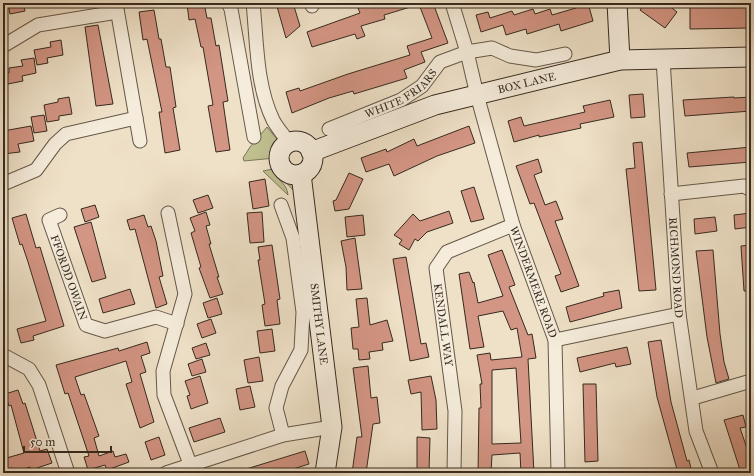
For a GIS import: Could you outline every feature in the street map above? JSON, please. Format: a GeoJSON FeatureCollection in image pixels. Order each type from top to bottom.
{"type":"FeatureCollection","features":[{"type":"Feature","properties":{"kind":"street"},"geometry":{"type":"LineString","coordinates":[[228,3],[231,9],[245,124],[254,137]]}},
{"type":"Feature","properties":{"kind":"street"},"geometry":{"type":"LineString","coordinates":[[253,3],[259,67],[265,98],[274,121],[289,143]]}},
{"type":"Feature","properties":{"kind":"street","name":"WINDERMERE ROAD"},"geometry":{"type":"LineString","coordinates":[[452,3],[467,52],[477,95],[513,224],[555,340],[558,473]]}},
{"type":"Feature","properties":{"kind":"street"},"geometry":{"type":"LineString","coordinates":[[617,3],[620,60]]}},
{"type":"Feature","properties":{"kind":"street"},"geometry":{"type":"LineString","coordinates":[[3,46],[38,25],[117,7],[140,142]]}},
{"type":"Feature","properties":{"kind":"street","name":"WHITE FRIARS"},"geometry":{"type":"LineString","coordinates":[[329,129],[401,100],[422,86],[440,62],[467,52],[492,48],[510,56],[536,60],[565,54]]}},
{"type":"Feature","properties":{"kind":"street","name":"BOX LANE"},"geometry":{"type":"LineString","coordinates":[[311,152],[435,105],[620,60],[751,58]]}},
{"type":"Feature","properties":{"kind":"street","name":"RICHMOND ROAD"},"geometry":{"type":"LineString","coordinates":[[663,59],[679,314],[693,398],[696,431],[712,473]]}},
{"type":"Feature","properties":{"kind":"street"},"geometry":{"type":"LineString","coordinates":[[3,184],[36,170],[55,144],[66,134],[136,118]]}},
{"type":"Feature","properties":{"kind":"street"},"geometry":{"type":"LineString","coordinates":[[294,141],[304,144],[311,152],[312,163],[306,172],[301,174],[287,173],[280,166],[279,155],[281,150],[289,143],[294,141]]}},
{"type":"Feature","properties":{"kind":"street","name":"SMITHY LANE"},"geometry":{"type":"LineString","coordinates":[[301,174],[332,427],[325,473]]}},
{"type":"Feature","properties":{"kind":"street"},"geometry":{"type":"LineString","coordinates":[[671,194],[744,186],[751,190]]}},
{"type":"Feature","properties":{"kind":"street","name":"SMITHY LANE"},"geometry":{"type":"LineString","coordinates":[[281,205],[293,238],[303,312],[301,350],[282,386],[276,408],[283,435]]}},
{"type":"Feature","properties":{"kind":"street"},"geometry":{"type":"LineString","coordinates":[[168,213],[185,294],[163,371],[164,395],[190,464]]}},
{"type":"Feature","properties":{"kind":"street","name":"FFORDD OWAIN"},"geometry":{"type":"LineString","coordinates":[[60,215],[48,220],[86,325],[105,331],[156,317],[177,324]]}},
{"type":"Feature","properties":{"kind":"street","name":"KENDALL WAY"},"geometry":{"type":"LineString","coordinates":[[454,473],[455,411],[436,268],[447,252],[513,224]]}},
{"type":"Feature","properties":{"kind":"street"},"geometry":{"type":"LineString","coordinates":[[555,340],[679,314]]}},
{"type":"Feature","properties":{"kind":"street"},"geometry":{"type":"LineString","coordinates":[[3,355],[28,369],[39,385],[68,473]]}},
{"type":"Feature","properties":{"kind":"street"},"geometry":{"type":"LineString","coordinates":[[693,398],[751,381]]}},
{"type":"Feature","properties":{"kind":"street"},"geometry":{"type":"LineString","coordinates":[[166,473],[283,435],[332,427]]}},
{"type":"Feature","properties":{"kind":"green space"},"geometry":{"type":"Polygon","coordinates":[[[267,127],[281,144],[276,149],[275,158],[244,161],[243,158],[250,147],[267,127]]]}},
{"type":"Feature","properties":{"kind":"green space"},"geometry":{"type":"Polygon","coordinates":[[[275,165],[278,165],[295,184],[296,193],[276,172],[275,165]]]}},
{"type":"Feature","properties":{"kind":"green space"},"geometry":{"type":"Polygon","coordinates":[[[273,169],[276,176],[286,187],[288,195],[263,171],[273,169]]]}},
{"type":"Feature","properties":{"kind":"building"},"geometry":{"type":"Polygon","coordinates":[[[8,3],[23,3],[25,11],[10,14],[8,3]]]}},
{"type":"Feature","properties":{"kind":"building"},"geometry":{"type":"Polygon","coordinates":[[[204,3],[207,18],[211,18],[216,46],[219,45],[228,101],[223,102],[230,150],[216,152],[208,106],[213,105],[203,47],[201,47],[195,19],[189,20],[187,4],[204,3]]]}},
{"type":"Feature","properties":{"kind":"building"},"geometry":{"type":"Polygon","coordinates":[[[276,3],[293,3],[300,26],[286,38],[276,3]]]}},
{"type":"Feature","properties":{"kind":"building"},"geometry":{"type":"Polygon","coordinates":[[[379,3],[416,3],[417,5],[384,15],[385,19],[361,26],[365,36],[357,39],[355,34],[312,47],[307,32],[360,13],[358,8],[379,3]]]}},
{"type":"Feature","properties":{"kind":"building"},"geometry":{"type":"Polygon","coordinates":[[[433,3],[448,43],[421,52],[425,62],[404,70],[407,78],[354,94],[353,91],[329,98],[292,113],[286,92],[299,88],[300,91],[348,74],[410,55],[407,46],[432,38],[420,7],[433,3]]]}},
{"type":"Feature","properties":{"kind":"building"},"geometry":{"type":"Polygon","coordinates":[[[575,3],[588,3],[593,21],[561,31],[559,24],[527,34],[526,29],[506,35],[503,25],[481,32],[476,15],[488,12],[490,18],[512,11],[514,15],[533,9],[535,14],[550,9],[552,15],[576,8],[575,3]]]}},
{"type":"Feature","properties":{"kind":"building"},"geometry":{"type":"Polygon","coordinates":[[[645,3],[666,3],[677,12],[665,28],[640,10],[645,3]]]}},
{"type":"Feature","properties":{"kind":"building"},"geometry":{"type":"Polygon","coordinates":[[[690,4],[751,4],[751,28],[690,29],[690,4]]]}},
{"type":"Feature","properties":{"kind":"building"},"geometry":{"type":"Polygon","coordinates":[[[154,10],[166,67],[170,67],[176,107],[173,108],[180,150],[165,153],[159,112],[162,112],[147,39],[143,40],[139,12],[154,10]]]}},
{"type":"Feature","properties":{"kind":"building"},"geometry":{"type":"Polygon","coordinates":[[[98,25],[113,104],[96,106],[85,27],[98,25]]]}},
{"type":"Feature","properties":{"kind":"building"},"geometry":{"type":"Polygon","coordinates":[[[61,40],[63,55],[47,58],[48,63],[37,65],[34,50],[51,47],[50,42],[61,40]]]}},
{"type":"Feature","properties":{"kind":"building"},"geometry":{"type":"Polygon","coordinates":[[[34,58],[36,73],[22,76],[23,81],[3,85],[3,74],[9,73],[9,68],[23,66],[21,60],[34,58]]]}},
{"type":"Feature","properties":{"kind":"building"},"geometry":{"type":"Polygon","coordinates":[[[643,94],[645,117],[631,118],[629,95],[643,94]]]}},
{"type":"Feature","properties":{"kind":"building"},"geometry":{"type":"Polygon","coordinates":[[[69,97],[72,114],[59,116],[59,120],[47,122],[44,105],[58,102],[58,99],[69,97]]]}},
{"type":"Feature","properties":{"kind":"building"},"geometry":{"type":"Polygon","coordinates":[[[751,97],[751,111],[685,116],[683,100],[751,97]]]}},
{"type":"Feature","properties":{"kind":"building"},"geometry":{"type":"Polygon","coordinates":[[[610,100],[614,117],[580,124],[581,128],[539,137],[539,135],[514,142],[508,121],[521,117],[524,126],[585,112],[583,106],[610,100]]]}},
{"type":"Feature","properties":{"kind":"building"},"geometry":{"type":"Polygon","coordinates":[[[44,115],[47,131],[34,133],[31,117],[44,115]]]}},
{"type":"Feature","properties":{"kind":"building"},"geometry":{"type":"Polygon","coordinates":[[[31,126],[34,141],[18,144],[20,152],[3,154],[3,131],[31,126]]]}},
{"type":"Feature","properties":{"kind":"building"},"geometry":{"type":"Polygon","coordinates":[[[469,126],[475,143],[437,156],[394,176],[389,164],[366,172],[361,158],[386,149],[387,152],[414,139],[417,146],[469,126]]]}},
{"type":"Feature","properties":{"kind":"building"},"geometry":{"type":"Polygon","coordinates":[[[642,142],[656,290],[639,291],[626,169],[635,168],[633,143],[642,142]]]}},
{"type":"Feature","properties":{"kind":"building"},"geometry":{"type":"Polygon","coordinates":[[[751,147],[751,162],[689,167],[687,153],[751,147]]]}},
{"type":"Feature","properties":{"kind":"building"},"geometry":{"type":"Polygon","coordinates":[[[538,159],[542,172],[534,175],[545,205],[556,201],[563,219],[555,221],[579,286],[561,292],[555,276],[561,274],[534,203],[530,204],[516,166],[538,159]]]}},
{"type":"Feature","properties":{"kind":"building"},"geometry":{"type":"Polygon","coordinates":[[[349,173],[363,179],[349,209],[335,211],[333,201],[336,200],[349,173]]]}},
{"type":"Feature","properties":{"kind":"building"},"geometry":{"type":"Polygon","coordinates":[[[265,179],[269,206],[253,209],[249,182],[265,179]]]}},
{"type":"Feature","properties":{"kind":"building"},"geometry":{"type":"Polygon","coordinates":[[[474,187],[484,219],[471,222],[461,191],[474,187]]]}},
{"type":"Feature","properties":{"kind":"building"},"geometry":{"type":"Polygon","coordinates":[[[208,195],[213,208],[198,213],[193,200],[208,195]]]}},
{"type":"Feature","properties":{"kind":"building"},"geometry":{"type":"Polygon","coordinates":[[[95,205],[99,217],[85,222],[81,209],[95,205]]]}},
{"type":"Feature","properties":{"kind":"building"},"geometry":{"type":"Polygon","coordinates":[[[449,211],[453,223],[427,232],[418,241],[415,239],[409,250],[399,244],[402,240],[394,235],[413,214],[420,221],[449,211]]]}},
{"type":"Feature","properties":{"kind":"building"},"geometry":{"type":"Polygon","coordinates":[[[206,212],[210,225],[206,226],[211,244],[209,244],[223,294],[210,298],[199,268],[201,267],[191,233],[195,231],[190,218],[206,212]]]}},
{"type":"Feature","properties":{"kind":"building"},"geometry":{"type":"Polygon","coordinates":[[[262,212],[264,242],[250,243],[247,213],[262,212]]]}},
{"type":"Feature","properties":{"kind":"building"},"geometry":{"type":"Polygon","coordinates":[[[751,213],[751,227],[735,229],[734,215],[751,213]]]}},
{"type":"Feature","properties":{"kind":"building"},"geometry":{"type":"Polygon","coordinates":[[[26,214],[36,248],[40,247],[64,326],[33,336],[34,340],[21,343],[17,329],[46,321],[28,262],[22,244],[20,245],[12,218],[26,214]]]}},
{"type":"Feature","properties":{"kind":"building"},"geometry":{"type":"Polygon","coordinates":[[[144,215],[148,227],[151,226],[156,241],[163,276],[159,277],[167,304],[156,308],[135,229],[130,230],[127,220],[144,215]]]}},
{"type":"Feature","properties":{"kind":"building"},"geometry":{"type":"Polygon","coordinates":[[[363,215],[365,235],[347,237],[345,217],[363,215]]]}},
{"type":"Feature","properties":{"kind":"building"},"geometry":{"type":"Polygon","coordinates":[[[715,217],[717,231],[695,234],[694,219],[715,217]]]}},
{"type":"Feature","properties":{"kind":"building"},"geometry":{"type":"Polygon","coordinates":[[[91,222],[106,278],[92,282],[74,227],[91,222]]]}},
{"type":"Feature","properties":{"kind":"building"},"geometry":{"type":"Polygon","coordinates":[[[355,238],[362,289],[347,290],[346,267],[341,241],[355,238]]]}},
{"type":"Feature","properties":{"kind":"building"},"geometry":{"type":"Polygon","coordinates":[[[272,245],[280,299],[277,300],[280,324],[265,326],[262,305],[265,304],[258,260],[260,260],[258,247],[272,245]]]}},
{"type":"Feature","properties":{"kind":"building"},"geometry":{"type":"Polygon","coordinates":[[[751,245],[751,291],[744,291],[741,246],[751,245]]]}},
{"type":"Feature","properties":{"kind":"building"},"geometry":{"type":"Polygon","coordinates":[[[502,250],[515,285],[509,287],[528,335],[532,334],[536,358],[528,359],[534,473],[521,473],[520,453],[492,455],[491,473],[478,473],[479,408],[481,408],[480,384],[482,384],[477,355],[490,353],[491,360],[522,357],[517,328],[511,330],[503,311],[478,316],[484,347],[470,349],[459,274],[469,272],[473,283],[474,282],[478,303],[503,296],[488,255],[502,250]],[[516,368],[492,370],[492,444],[521,443],[516,368]]]}},
{"type":"Feature","properties":{"kind":"building"},"geometry":{"type":"Polygon","coordinates":[[[713,250],[720,334],[724,362],[729,379],[716,383],[707,337],[696,251],[713,250]]]}},
{"type":"Feature","properties":{"kind":"building"},"geometry":{"type":"Polygon","coordinates":[[[406,257],[421,344],[426,343],[429,357],[410,361],[393,259],[406,257]]]}},
{"type":"Feature","properties":{"kind":"building"},"geometry":{"type":"Polygon","coordinates":[[[130,289],[135,304],[103,313],[99,299],[130,289]]]}},
{"type":"Feature","properties":{"kind":"building"},"geometry":{"type":"Polygon","coordinates":[[[619,290],[622,308],[570,322],[566,307],[604,296],[603,293],[619,290]]]}},
{"type":"Feature","properties":{"kind":"building"},"geometry":{"type":"Polygon","coordinates":[[[217,298],[222,314],[208,318],[203,303],[217,298]]]}},
{"type":"Feature","properties":{"kind":"building"},"geometry":{"type":"Polygon","coordinates":[[[367,298],[370,325],[387,320],[393,341],[382,343],[383,350],[369,352],[370,359],[359,360],[358,349],[353,349],[351,328],[359,327],[356,299],[367,298]]]}},
{"type":"Feature","properties":{"kind":"building"},"geometry":{"type":"Polygon","coordinates":[[[211,319],[216,333],[202,338],[197,324],[211,319]]]}},
{"type":"Feature","properties":{"kind":"building"},"geometry":{"type":"Polygon","coordinates":[[[272,329],[275,351],[260,353],[257,331],[272,329]]]}},
{"type":"Feature","properties":{"kind":"building"},"geometry":{"type":"Polygon","coordinates":[[[661,340],[671,402],[687,461],[689,460],[692,473],[678,473],[657,397],[648,342],[661,340]]]}},
{"type":"Feature","properties":{"kind":"building"},"geometry":{"type":"Polygon","coordinates":[[[147,342],[150,353],[141,356],[146,372],[140,374],[154,422],[140,428],[126,384],[132,382],[126,361],[75,377],[81,395],[84,394],[99,436],[94,438],[99,456],[113,451],[115,457],[126,454],[129,462],[107,470],[105,465],[88,470],[84,457],[89,456],[68,393],[65,394],[56,365],[118,348],[119,351],[147,342]]]}},
{"type":"Feature","properties":{"kind":"building"},"geometry":{"type":"Polygon","coordinates":[[[206,343],[210,355],[196,359],[192,348],[206,343]]]}},
{"type":"Feature","properties":{"kind":"building"},"geometry":{"type":"Polygon","coordinates":[[[627,347],[631,364],[616,367],[615,363],[580,372],[577,358],[627,347]]]}},
{"type":"Feature","properties":{"kind":"building"},"geometry":{"type":"Polygon","coordinates":[[[259,357],[263,381],[248,383],[244,360],[259,357]]]}},
{"type":"Feature","properties":{"kind":"building"},"geometry":{"type":"Polygon","coordinates":[[[202,359],[206,372],[192,376],[188,364],[202,359]]]}},
{"type":"Feature","properties":{"kind":"building"},"geometry":{"type":"Polygon","coordinates":[[[368,366],[371,398],[377,397],[380,423],[373,424],[366,473],[352,473],[357,437],[362,437],[353,368],[368,366]]]}},
{"type":"Feature","properties":{"kind":"building"},"geometry":{"type":"Polygon","coordinates":[[[200,376],[208,403],[191,409],[187,396],[190,395],[185,381],[200,376]]]}},
{"type":"Feature","properties":{"kind":"building"},"geometry":{"type":"Polygon","coordinates":[[[431,376],[436,400],[437,429],[422,430],[421,392],[411,394],[408,380],[431,376]]]}},
{"type":"Feature","properties":{"kind":"building"},"geometry":{"type":"Polygon","coordinates":[[[583,384],[596,384],[598,461],[585,462],[583,384]]]}},
{"type":"Feature","properties":{"kind":"building"},"geometry":{"type":"Polygon","coordinates":[[[250,386],[255,407],[240,410],[236,389],[250,386]]]}},
{"type":"Feature","properties":{"kind":"building"},"geometry":{"type":"Polygon","coordinates":[[[18,390],[23,404],[25,403],[40,451],[47,449],[52,463],[31,470],[30,467],[13,473],[12,468],[3,471],[3,459],[24,453],[11,405],[9,406],[5,394],[18,390]]]}},
{"type":"Feature","properties":{"kind":"building"},"geometry":{"type":"Polygon","coordinates":[[[743,415],[746,427],[740,428],[751,460],[751,473],[741,473],[724,420],[743,415]]]}},
{"type":"Feature","properties":{"kind":"building"},"geometry":{"type":"Polygon","coordinates":[[[220,418],[225,432],[194,442],[189,428],[220,418]]]}},
{"type":"Feature","properties":{"kind":"building"},"geometry":{"type":"Polygon","coordinates":[[[159,437],[165,455],[151,460],[145,442],[159,437]]]}},
{"type":"Feature","properties":{"kind":"building"},"geometry":{"type":"Polygon","coordinates":[[[417,437],[430,438],[429,471],[417,471],[417,437]]]}},
{"type":"Feature","properties":{"kind":"building"},"geometry":{"type":"Polygon","coordinates":[[[305,451],[309,464],[280,473],[243,473],[243,470],[305,451]]]}}]}
